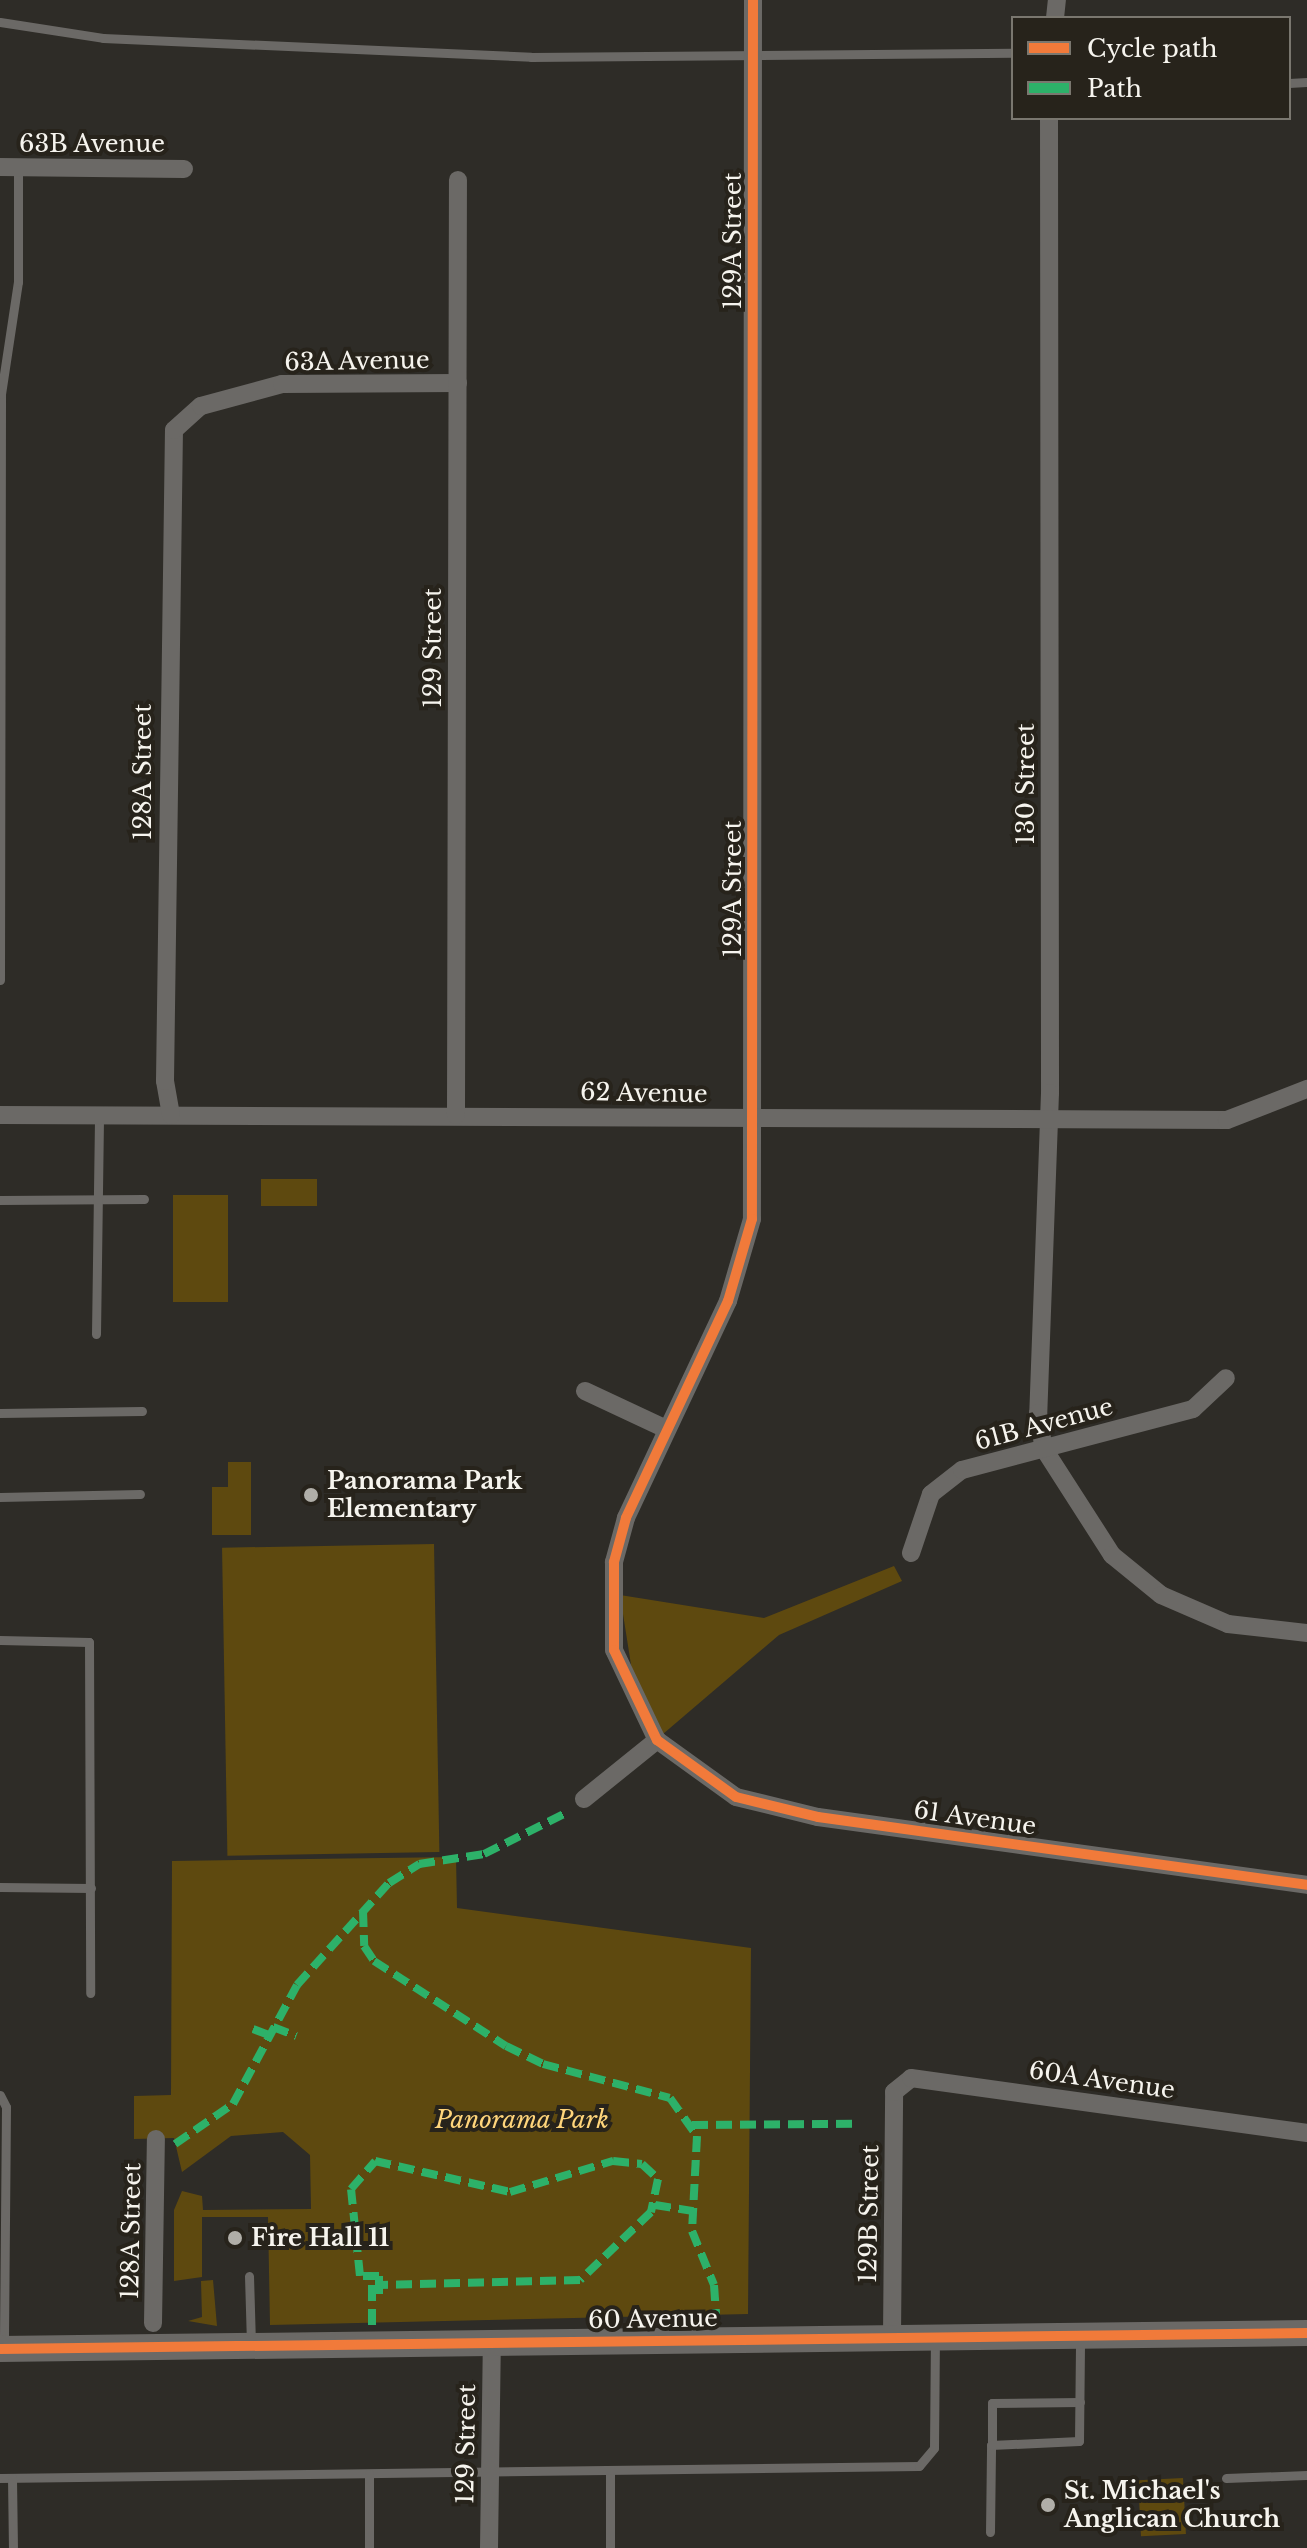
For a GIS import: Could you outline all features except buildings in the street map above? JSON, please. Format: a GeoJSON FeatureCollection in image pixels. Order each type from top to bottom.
{"type":"FeatureCollection","features":[{"type":"Feature","properties":{"kind":"street","name":"129A Street"},"geometry":{"type":"LineString","coordinates":[[657,1740],[614,1650],[611,1600],[626,1518],[728,1301],[752,1219],[753,0]]}},
{"type":"Feature","properties":{"kind":"street","name":"130 Street"},"geometry":{"type":"LineString","coordinates":[[1044,1449],[1038,1413],[1049,1121],[1049,120]]}},
{"type":"Feature","properties":{"kind":"street","name":"63B Avenue"},"geometry":{"type":"LineString","coordinates":[[9,167],[184,169]]}},
{"type":"Feature","properties":{"kind":"street","name":"129 Street"},"geometry":{"type":"LineString","coordinates":[[456,1115],[458,180]]}},
{"type":"Feature","properties":{"kind":"street","name":"63A Avenue"},"geometry":{"type":"LineString","coordinates":[[174,430],[201,406],[282,384],[458,383]]}},
{"type":"Feature","properties":{"kind":"street","name":"128A Street"},"geometry":{"type":"LineString","coordinates":[[171,1115],[165,1081],[174,430]]}},
{"type":"Feature","properties":{"kind":"street","name":"62 Avenue"},"geometry":{"type":"LineString","coordinates":[[0,1115],[1227,1120],[1284,1102],[1307,1089]]}},
{"type":"Feature","properties":{"kind":"street","name":"61B Avenue"},"geometry":{"type":"LineString","coordinates":[[911,1553],[931,1494],[962,1470],[1193,1409],[1226,1378]]}},
{"type":"Feature","properties":{"kind":"street"},"geometry":{"type":"LineString","coordinates":[[585,1391],[666,1429]]}},
{"type":"Feature","properties":{"kind":"street"},"geometry":{"type":"LineString","coordinates":[[1044,1449],[1112,1555],[1161,1595],[1228,1624],[1307,1633]]}},
{"type":"Feature","properties":{"kind":"street"},"geometry":{"type":"LineString","coordinates":[[584,1799],[657,1740]]}},
{"type":"Feature","properties":{"kind":"street","name":"61 Avenue"},"geometry":{"type":"LineString","coordinates":[[657,1740],[736,1797],[818,1817],[1307,1885]]}},
{"type":"Feature","properties":{"kind":"street","name":"60A Avenue"},"geometry":{"type":"LineString","coordinates":[[894,2092],[911,2078],[1307,2133]]}},
{"type":"Feature","properties":{"kind":"street","name":"129B Street"},"geometry":{"type":"LineString","coordinates":[[892,2336],[894,2092]]}},
{"type":"Feature","properties":{"kind":"street","name":"128A Street"},"geometry":{"type":"LineString","coordinates":[[153,2323],[156,2139]]}},
{"type":"Feature","properties":{"kind":"street","name":"60 Avenue"},"geometry":{"type":"LineString","coordinates":[[2,2349],[1307,2333]]}},
{"type":"Feature","properties":{"kind":"street","name":"129 Street"},"geometry":{"type":"LineString","coordinates":[[489,2548],[492,2341]]}},
{"type":"Feature","properties":{"kind":"lane"},"geometry":{"type":"LineString","coordinates":[[0,22],[103,38],[305,50],[753,55],[1011,53]]}},
{"type":"Feature","properties":{"kind":"lane"},"geometry":{"type":"LineString","coordinates":[[0,980],[0,424],[18,282],[9,167]]}},
{"type":"Feature","properties":{"kind":"lane"},"geometry":{"type":"LineString","coordinates":[[96,1334],[95,1200],[99,1115]]}},
{"type":"Feature","properties":{"kind":"lane"},"geometry":{"type":"LineString","coordinates":[[0,1200],[144,1199]]}},
{"type":"Feature","properties":{"kind":"lane"},"geometry":{"type":"LineString","coordinates":[[0,1413],[142,1411]]}},
{"type":"Feature","properties":{"kind":"lane"},"geometry":{"type":"LineString","coordinates":[[0,1497],[140,1494]]}},
{"type":"Feature","properties":{"kind":"lane"},"geometry":{"type":"LineString","coordinates":[[0,1640],[89,1642],[90,1993]]}},
{"type":"Feature","properties":{"kind":"lane"},"geometry":{"type":"LineString","coordinates":[[0,1887],[91,1888]]}},
{"type":"Feature","properties":{"kind":"lane"},"geometry":{"type":"LineString","coordinates":[[0,2095],[6,2107],[2,2349]]}},
{"type":"Feature","properties":{"kind":"lane"},"geometry":{"type":"LineString","coordinates":[[249,2276],[251,2344]]}},
{"type":"Feature","properties":{"kind":"lane"},"geometry":{"type":"LineString","coordinates":[[992,2445],[1079,2441],[1080,2335]]}},
{"type":"Feature","properties":{"kind":"lane"},"geometry":{"type":"LineString","coordinates":[[0,2478],[919,2466],[934,2448],[935,2336]]}},
{"type":"Feature","properties":{"kind":"lane"},"geometry":{"type":"LineString","coordinates":[[990,2532],[992,2403],[1080,2402]]}},
{"type":"Feature","properties":{"kind":"lane"},"geometry":{"type":"LineString","coordinates":[[610,2471],[610,2548]]}},
{"type":"Feature","properties":{"kind":"lane"},"geometry":{"type":"LineString","coordinates":[[369,2474],[369,2548]]}},
{"type":"Feature","properties":{"kind":"lane"},"geometry":{"type":"LineString","coordinates":[[1226,2478],[1307,2475]]}},
{"type":"Feature","properties":{"kind":"lane"},"geometry":{"type":"LineString","coordinates":[[12,2478],[13,2548]]}},
{"type":"Feature","properties":{"kind":"green space"},"geometry":{"type":"Polygon","coordinates":[[[261,1179],[317,1179],[317,1206],[261,1206],[261,1179]]]}},
{"type":"Feature","properties":{"kind":"green space"},"geometry":{"type":"Polygon","coordinates":[[[173,1195],[228,1195],[228,1302],[173,1302],[173,1195]]]}},
{"type":"Feature","properties":{"kind":"green space"},"geometry":{"type":"Polygon","coordinates":[[[228,1462],[251,1462],[251,1535],[212,1535],[212,1487],[228,1487],[228,1462]]]}},
{"type":"Feature","properties":{"kind":"green space"},"geometry":{"type":"Polygon","coordinates":[[[434,1544],[439,1852],[227,1856],[222,1548],[434,1544]]]}},
{"type":"Feature","properties":{"kind":"green space"},"geometry":{"type":"Polygon","coordinates":[[[894,1566],[902,1581],[779,1635],[663,1734],[635,1690],[620,1595],[764,1618],[894,1566]]]}},
{"type":"Feature","properties":{"kind":"green space","name":"Panorama Park"},"geometry":{"type":"Polygon","coordinates":[[[456,1857],[457,1908],[751,1948],[748,2314],[270,2325],[268,2217],[202,2217],[202,2277],[174,2281],[174,2210],[182,2191],[202,2196],[203,2210],[311,2209],[310,2155],[283,2132],[231,2136],[182,2172],[174,2138],[134,2139],[134,2096],[171,2095],[172,1861],[456,1857]]]}},
{"type":"Feature","properties":{"kind":"green space"},"geometry":{"type":"Polygon","coordinates":[[[213,2280],[217,2326],[188,2321],[202,2317],[201,2281],[213,2280]]]}},
{"type":"Feature","properties":{"kind":"green space"},"geometry":{"type":"Polygon","coordinates":[[[1183,2478],[1186,2534],[1141,2536],[1138,2480],[1183,2478]]]}},
{"type":"Feature","properties":{"kind":"marked path"},"geometry":{"type":"LineString","coordinates":[[175,2144],[233,2104],[297,1985],[389,1883],[419,1864],[484,1854],[564,1814]]}},
{"type":"Feature","properties":{"kind":"marked path"},"geometry":{"type":"LineString","coordinates":[[363,1911],[364,1946],[374,1961],[506,2046],[543,2064],[670,2098],[697,2136],[692,2231],[714,2285],[716,2315]]}},
{"type":"Feature","properties":{"kind":"marked path"},"geometry":{"type":"LineString","coordinates":[[273,2027],[296,2036]]}},
{"type":"Feature","properties":{"kind":"marked path"},"geometry":{"type":"LineString","coordinates":[[253,2029],[269,2035]]}},
{"type":"Feature","properties":{"kind":"marked path"},"geometry":{"type":"LineString","coordinates":[[692,2125],[855,2124]]}},
{"type":"Feature","properties":{"kind":"marked path"},"geometry":{"type":"LineString","coordinates":[[379,2285],[379,2276],[360,2276],[351,2189],[375,2161],[510,2192],[613,2161],[642,2164],[658,2179],[651,2212],[580,2280],[379,2285],[379,2294]]}},
{"type":"Feature","properties":{"kind":"marked path"},"geometry":{"type":"LineString","coordinates":[[655,2205],[694,2211]]}},
{"type":"Feature","properties":{"kind":"marked path"},"geometry":{"type":"LineString","coordinates":[[372,2285],[372,2325]]}},
{"type":"Feature","properties":{"kind":"cycle path"},"geometry":{"type":"LineString","coordinates":[[753,0],[752,1219],[728,1301],[626,1518],[614,1562],[614,1650],[657,1740],[736,1797],[818,1817],[1307,1885]]}},
{"type":"Feature","properties":{"kind":"cycle path"},"geometry":{"type":"LineString","coordinates":[[0,2349],[1307,2333]]}},
{"type":"Feature","properties":{"kind":"place","name":"Panorama Park Elementary"},"geometry":{"type":"Point","coordinates":[311,1495]}},
{"type":"Feature","properties":{"kind":"place","name":"Fire Hall 11"},"geometry":{"type":"Point","coordinates":[235,2238]}},
{"type":"Feature","properties":{"kind":"place","name":"St. Michael's Anglican Church"},"geometry":{"type":"Point","coordinates":[1048,2505]}}]}
